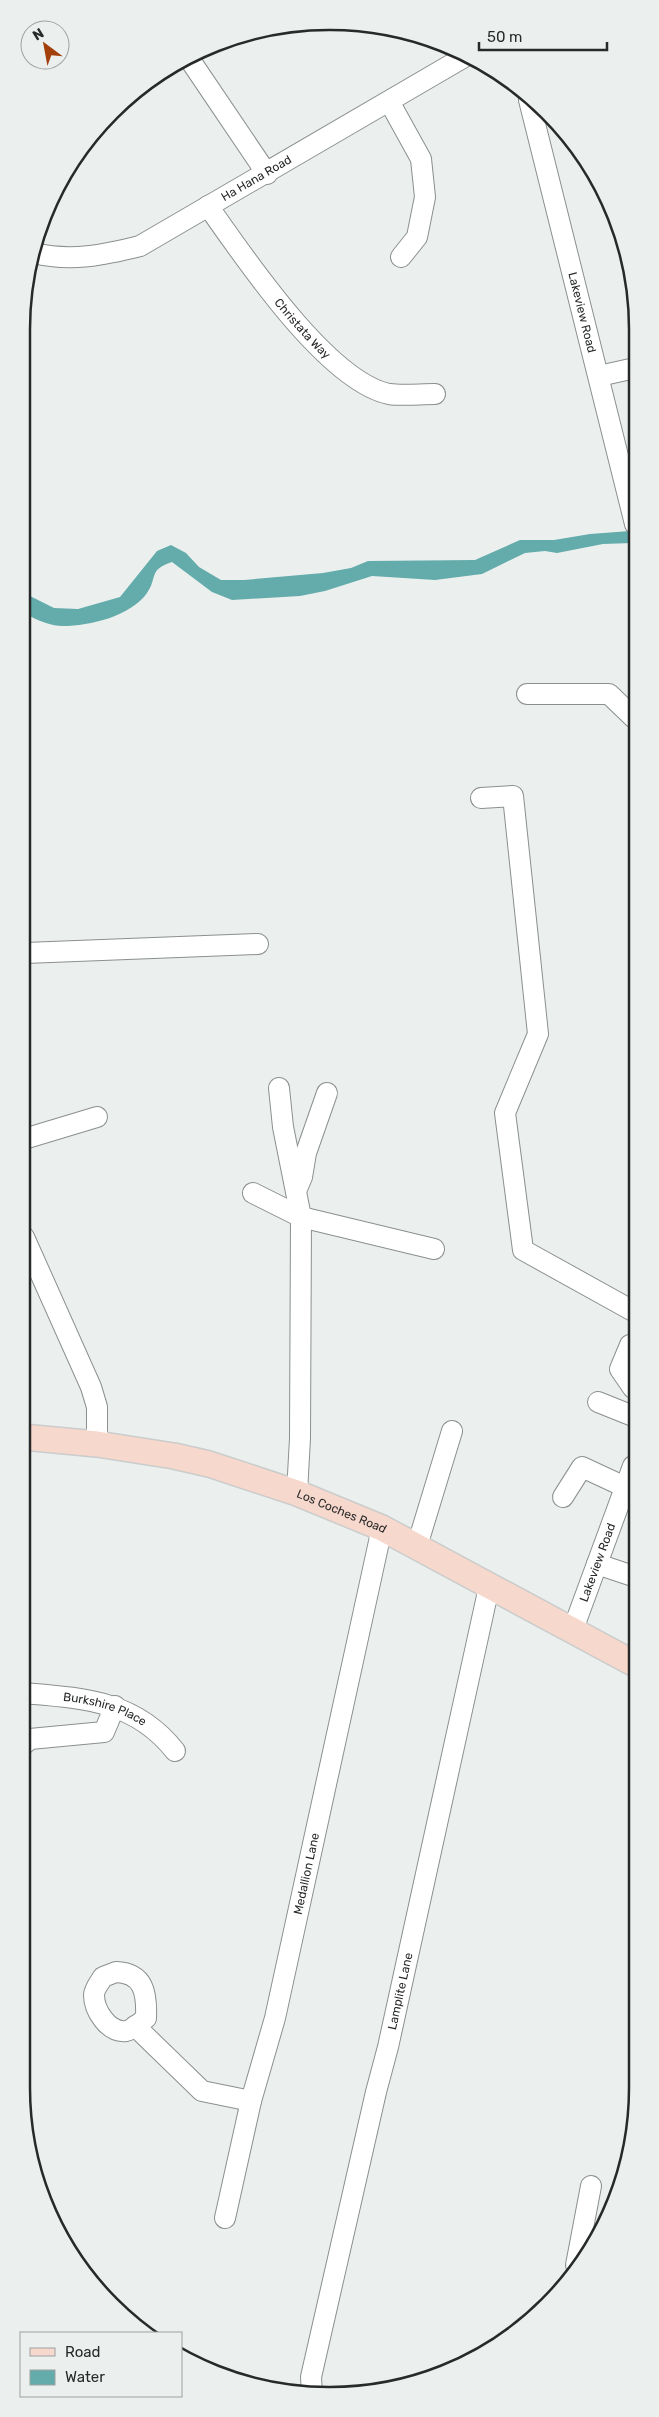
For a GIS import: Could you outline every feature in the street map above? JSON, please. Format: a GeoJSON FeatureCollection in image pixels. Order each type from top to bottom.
{"type":"FeatureCollection","features":[{"type":"Feature","properties":{"kind":"main road","name":"Los Coches Road"},"geometry":{"type":"LineString","coordinates":[[30,1438],[97,1444],[209,1464],[297,1493],[382,1528],[629,1662]]}},
{"type":"Feature","properties":{"kind":"street","name":"Ha Hana Road"},"geometry":{"type":"LineString","coordinates":[[40,254],[75,259],[105,255],[140,246],[460,60]]}},
{"type":"Feature","properties":{"kind":"street"},"geometry":{"type":"LineString","coordinates":[[192,63],[266,174]]}},
{"type":"Feature","properties":{"kind":"street"},"geometry":{"type":"LineString","coordinates":[[390,102],[421,159],[425,197],[418,236],[400,257]]}},
{"type":"Feature","properties":{"kind":"street","name":"Lakeview Road"},"geometry":{"type":"LineString","coordinates":[[532,109],[629,499]]}},
{"type":"Feature","properties":{"kind":"street","name":"Christata Way"},"geometry":{"type":"LineString","coordinates":[[208,206],[278,302],[339,366],[359,382],[389,394],[435,394]]}},
{"type":"Feature","properties":{"kind":"street"},"geometry":{"type":"LineString","coordinates":[[599,376],[629,369]]}},
{"type":"Feature","properties":{"kind":"street"},"geometry":{"type":"LineString","coordinates":[[528,694],[609,694],[629,713]]}},
{"type":"Feature","properties":{"kind":"street"},"geometry":{"type":"LineString","coordinates":[[481,798],[513,796],[538,1034],[505,1113],[523,1250],[629,1309]]}},
{"type":"Feature","properties":{"kind":"street"},"geometry":{"type":"LineString","coordinates":[[30,953],[258,944]]}},
{"type":"Feature","properties":{"kind":"street"},"geometry":{"type":"LineString","coordinates":[[279,1088],[283,1127],[301,1217],[300,1438],[297,1493]]}},
{"type":"Feature","properties":{"kind":"street"},"geometry":{"type":"LineString","coordinates":[[295,1192],[302,1177],[306,1153],[327,1093]]}},
{"type":"Feature","properties":{"kind":"street"},"geometry":{"type":"LineString","coordinates":[[30,1137],[97,1117]]}},
{"type":"Feature","properties":{"kind":"street"},"geometry":{"type":"LineString","coordinates":[[254,1194],[301,1217],[434,1249]]}},
{"type":"Feature","properties":{"kind":"street"},"geometry":{"type":"LineString","coordinates":[[30,1250],[91,1387],[96,1407],[97,1444]]}},
{"type":"Feature","properties":{"kind":"street"},"geometry":{"type":"LineString","coordinates":[[629,1347],[620,1369],[629,1382]]}},
{"type":"Feature","properties":{"kind":"street"},"geometry":{"type":"LineString","coordinates":[[598,1402],[629,1414]]}},
{"type":"Feature","properties":{"kind":"street"},"geometry":{"type":"LineString","coordinates":[[417,1546],[452,1431]]}},
{"type":"Feature","properties":{"kind":"street"},"geometry":{"type":"LineString","coordinates":[[563,1497],[582,1467],[625,1487]]}},
{"type":"Feature","properties":{"kind":"street","name":"Lakeview Road"},"geometry":{"type":"LineString","coordinates":[[572,1632],[629,1476]]}},
{"type":"Feature","properties":{"kind":"street","name":"Medallion Lane"},"geometry":{"type":"LineString","coordinates":[[225,2218],[250,2101],[274,2018],[382,1528]]}},
{"type":"Feature","properties":{"kind":"street"},"geometry":{"type":"LineString","coordinates":[[597,1564],[629,1575]]}},
{"type":"Feature","properties":{"kind":"street","name":"Lamplite Lane"},"geometry":{"type":"LineString","coordinates":[[312,2386],[312,2378],[376,2092],[388,2047],[489,1587]]}},
{"type":"Feature","properties":{"kind":"street","name":"Burkshire Place"},"geometry":{"type":"LineString","coordinates":[[30,1694],[84,1698],[115,1706],[151,1725],[175,1751]]}},
{"type":"Feature","properties":{"kind":"street"},"geometry":{"type":"LineString","coordinates":[[30,1739],[104,1732],[115,1706]]}},
{"type":"Feature","properties":{"kind":"street"},"geometry":{"type":"LineString","coordinates":[[135,2026],[202,2091],[250,2101]]}},
{"type":"Feature","properties":{"kind":"street"},"geometry":{"type":"LineString","coordinates":[[578,2256],[591,2186]]}},
{"type":"Feature","properties":{"kind":"water"},"geometry":{"type":"Polygon","coordinates":[[[629,531],[629,543],[603,544],[557,553],[545,551],[525,553],[482,574],[435,580],[372,576],[325,591],[300,596],[232,600],[212,592],[172,562],[156,571],[147,593],[140,601],[121,614],[97,622],[74,626],[48,624],[30,616],[30,596],[54,608],[78,609],[120,597],[157,551],[171,545],[186,553],[199,567],[221,580],[244,580],[323,573],[351,568],[368,561],[475,560],[520,540],[554,540],[590,534],[629,531]]]}}]}
